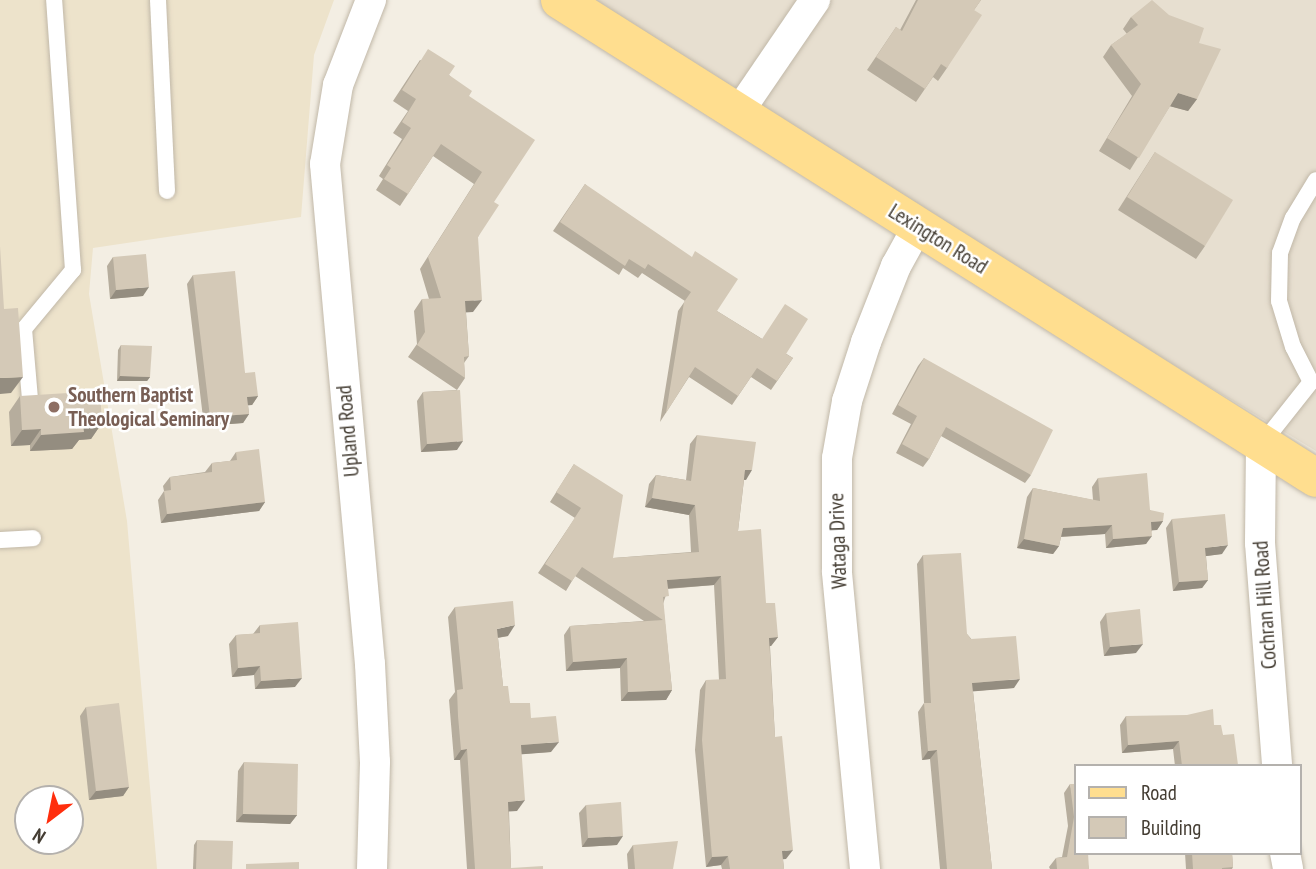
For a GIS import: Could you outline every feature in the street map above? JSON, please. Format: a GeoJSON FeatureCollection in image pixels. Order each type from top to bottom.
{"type":"FeatureCollection","features":[{"type":"Feature","properties":{"kind":"main road","name":"Lexington Road"},"geometry":{"type":"LineString","coordinates":[[560,0],[1316,478]]}},
{"type":"Feature","properties":{"kind":"street","name":"Upland Road"},"geometry":{"type":"LineString","coordinates":[[371,0],[338,85],[325,164],[370,664],[375,762],[372,869]]}},
{"type":"Feature","properties":{"kind":"street"},"geometry":{"type":"LineString","coordinates":[[738,113],[815,0]]}},
{"type":"Feature","properties":{"kind":"street","name":"Wataga Drive"},"geometry":{"type":"LineString","coordinates":[[864,869],[837,570],[837,458],[866,342],[896,266],[918,226]]}},
{"type":"Feature","properties":{"kind":"street","name":"Cochran Hill Road"},"geometry":{"type":"LineString","coordinates":[[1261,445],[1260,543],[1276,764]]}},
{"type":"Feature","properties":{"kind":"lane"},"geometry":{"type":"LineString","coordinates":[[30,399],[24,329],[73,270],[54,0]]}},
{"type":"Feature","properties":{"kind":"lane"},"geometry":{"type":"LineString","coordinates":[[158,0],[167,191]]}},
{"type":"Feature","properties":{"kind":"lane"},"geometry":{"type":"LineString","coordinates":[[1261,445],[1314,382],[1293,347],[1279,301],[1280,265],[1293,218],[1316,180]]}},
{"type":"Feature","properties":{"kind":"lane"},"geometry":{"type":"LineString","coordinates":[[0,540],[33,538]]}},
{"type":"Feature","properties":{"kind":"shaded area","name":"Southern Baptist Theological Seminary"},"geometry":{"type":"Polygon","coordinates":[[[0,0],[334,0],[314,55],[301,217],[93,248],[89,294],[127,521],[157,869],[0,869],[0,0]]]}},
{"type":"Feature","properties":{"kind":"shaded area"},"geometry":{"type":"Polygon","coordinates":[[[588,0],[1316,0],[1316,451],[1175,366],[588,0]]]}},
{"type":"Feature","properties":{"kind":"building"},"geometry":{"type":"Polygon","coordinates":[[[918,0],[981,0],[974,10],[982,15],[947,68],[941,64],[925,89],[876,57],[896,27],[902,31],[918,0]]]}},
{"type":"Feature","properties":{"kind":"building"},"geometry":{"type":"Polygon","coordinates":[[[1152,0],[1169,15],[1204,28],[1199,43],[1221,49],[1197,99],[1178,93],[1139,158],[1107,138],[1141,84],[1111,45],[1138,25],[1131,17],[1152,0]]]}},
{"type":"Feature","properties":{"kind":"building"},"geometry":{"type":"Polygon","coordinates":[[[428,49],[455,66],[449,75],[472,91],[469,96],[535,140],[494,202],[499,205],[478,237],[482,300],[465,301],[469,356],[464,357],[465,378],[417,345],[425,332],[422,299],[441,298],[428,257],[482,172],[441,144],[408,194],[384,179],[391,168],[387,165],[411,128],[402,122],[416,99],[402,90],[428,49]]]}},
{"type":"Feature","properties":{"kind":"building"},"geometry":{"type":"Polygon","coordinates":[[[1155,152],[1233,200],[1205,246],[1127,197],[1155,152]]]}},
{"type":"Feature","properties":{"kind":"building"},"geometry":{"type":"Polygon","coordinates":[[[585,184],[692,257],[695,251],[738,279],[717,311],[762,339],[785,304],[808,319],[786,354],[793,358],[777,381],[757,368],[738,396],[695,367],[666,413],[684,302],[691,292],[648,264],[645,269],[629,259],[625,266],[560,222],[585,184]]]}},
{"type":"Feature","properties":{"kind":"building"},"geometry":{"type":"Polygon","coordinates":[[[0,246],[4,309],[18,308],[23,377],[0,378],[0,246]]]}},
{"type":"Feature","properties":{"kind":"building"},"geometry":{"type":"Polygon","coordinates":[[[146,254],[149,287],[116,290],[113,257],[146,254]]]}},
{"type":"Feature","properties":{"kind":"building"},"geometry":{"type":"Polygon","coordinates":[[[235,271],[245,373],[255,372],[258,396],[247,397],[249,414],[210,417],[193,275],[235,271]]]}},
{"type":"Feature","properties":{"kind":"building"},"geometry":{"type":"Polygon","coordinates":[[[121,345],[152,346],[150,377],[120,376],[121,345]]]}},
{"type":"Feature","properties":{"kind":"building"},"geometry":{"type":"Polygon","coordinates":[[[924,358],[1053,430],[1031,475],[946,427],[929,459],[902,444],[917,416],[898,405],[924,358]]]}},
{"type":"Feature","properties":{"kind":"building"},"geometry":{"type":"Polygon","coordinates":[[[460,390],[463,441],[427,444],[423,392],[460,390]]]}},
{"type":"Feature","properties":{"kind":"building"},"geometry":{"type":"Polygon","coordinates":[[[100,391],[102,423],[83,424],[84,432],[41,435],[41,429],[22,430],[20,396],[100,391]]]}},
{"type":"Feature","properties":{"kind":"building"},"geometry":{"type":"Polygon","coordinates":[[[697,435],[756,442],[752,470],[745,470],[738,531],[761,529],[766,603],[775,603],[778,637],[769,638],[775,737],[782,736],[793,850],[782,851],[784,869],[730,869],[728,856],[712,857],[702,740],[706,680],[726,679],[721,576],[667,580],[669,596],[663,597],[672,690],[628,692],[627,658],[573,662],[570,626],[663,620],[582,567],[572,581],[545,564],[581,508],[556,492],[574,464],[623,495],[613,558],[699,552],[695,505],[652,498],[656,475],[691,481],[697,435]]]}},
{"type":"Feature","properties":{"kind":"building"},"geometry":{"type":"Polygon","coordinates":[[[259,449],[265,502],[167,514],[164,491],[171,490],[170,477],[212,472],[212,463],[237,460],[236,452],[259,449]]]}},
{"type":"Feature","properties":{"kind":"building"},"geometry":{"type":"Polygon","coordinates":[[[1147,473],[1150,510],[1164,513],[1163,521],[1151,522],[1152,536],[1113,539],[1112,525],[1063,528],[1059,546],[1024,539],[1033,488],[1100,501],[1098,478],[1147,473]]]}},
{"type":"Feature","properties":{"kind":"building"},"geometry":{"type":"Polygon","coordinates":[[[1225,514],[1228,545],[1205,548],[1208,580],[1179,582],[1172,519],[1225,514]]]}},
{"type":"Feature","properties":{"kind":"building"},"geometry":{"type":"Polygon","coordinates":[[[961,553],[967,634],[971,639],[1016,636],[1020,679],[972,683],[992,869],[947,869],[937,750],[928,751],[924,703],[931,703],[923,555],[961,553]]]}},
{"type":"Feature","properties":{"kind":"building"},"geometry":{"type":"Polygon","coordinates":[[[513,601],[515,625],[497,629],[503,686],[508,686],[510,703],[530,703],[531,718],[556,716],[559,742],[521,745],[525,800],[508,802],[511,868],[543,866],[543,869],[475,869],[467,749],[461,750],[458,716],[457,690],[463,689],[455,607],[513,601]]]}},
{"type":"Feature","properties":{"kind":"building"},"geometry":{"type":"Polygon","coordinates":[[[1140,609],[1143,644],[1110,647],[1106,613],[1140,609]]]}},
{"type":"Feature","properties":{"kind":"building"},"geometry":{"type":"Polygon","coordinates":[[[298,622],[302,678],[261,681],[260,666],[238,668],[236,635],[260,633],[260,625],[298,622]]]}},
{"type":"Feature","properties":{"kind":"building"},"geometry":{"type":"Polygon","coordinates":[[[119,703],[129,787],[96,791],[86,707],[119,703]]]}},
{"type":"Feature","properties":{"kind":"building"},"geometry":{"type":"Polygon","coordinates":[[[1213,709],[1214,725],[1221,725],[1223,735],[1234,734],[1238,764],[1182,764],[1179,741],[1128,745],[1126,716],[1187,715],[1213,709]]]}},
{"type":"Feature","properties":{"kind":"building"},"geometry":{"type":"Polygon","coordinates":[[[244,762],[298,764],[297,815],[243,814],[244,762]]]}},
{"type":"Feature","properties":{"kind":"building"},"geometry":{"type":"Polygon","coordinates":[[[1070,784],[1074,784],[1074,817],[1070,784]]]}},
{"type":"Feature","properties":{"kind":"building"},"geometry":{"type":"Polygon","coordinates":[[[621,802],[623,836],[588,838],[586,805],[621,802]]]}},
{"type":"Feature","properties":{"kind":"building"},"geometry":{"type":"Polygon","coordinates":[[[1074,817],[1074,855],[1088,855],[1089,869],[1057,869],[1056,858],[1067,857],[1074,817]]]}},
{"type":"Feature","properties":{"kind":"building"},"geometry":{"type":"Polygon","coordinates":[[[197,840],[233,841],[232,869],[196,869],[197,840]]]}},
{"type":"Feature","properties":{"kind":"building"},"geometry":{"type":"Polygon","coordinates":[[[678,841],[673,869],[635,869],[633,845],[678,841]]]}},
{"type":"Feature","properties":{"kind":"building"},"geometry":{"type":"Polygon","coordinates":[[[1192,855],[1232,855],[1233,867],[1193,869],[1192,855]]]}},
{"type":"Feature","properties":{"kind":"building"},"geometry":{"type":"Polygon","coordinates":[[[299,862],[299,869],[246,869],[246,864],[299,862]]]}},
{"type":"Feature","properties":{"kind":"place","name":"Southern Baptist Theological Seminary"},"geometry":{"type":"Point","coordinates":[54,407]}}]}
